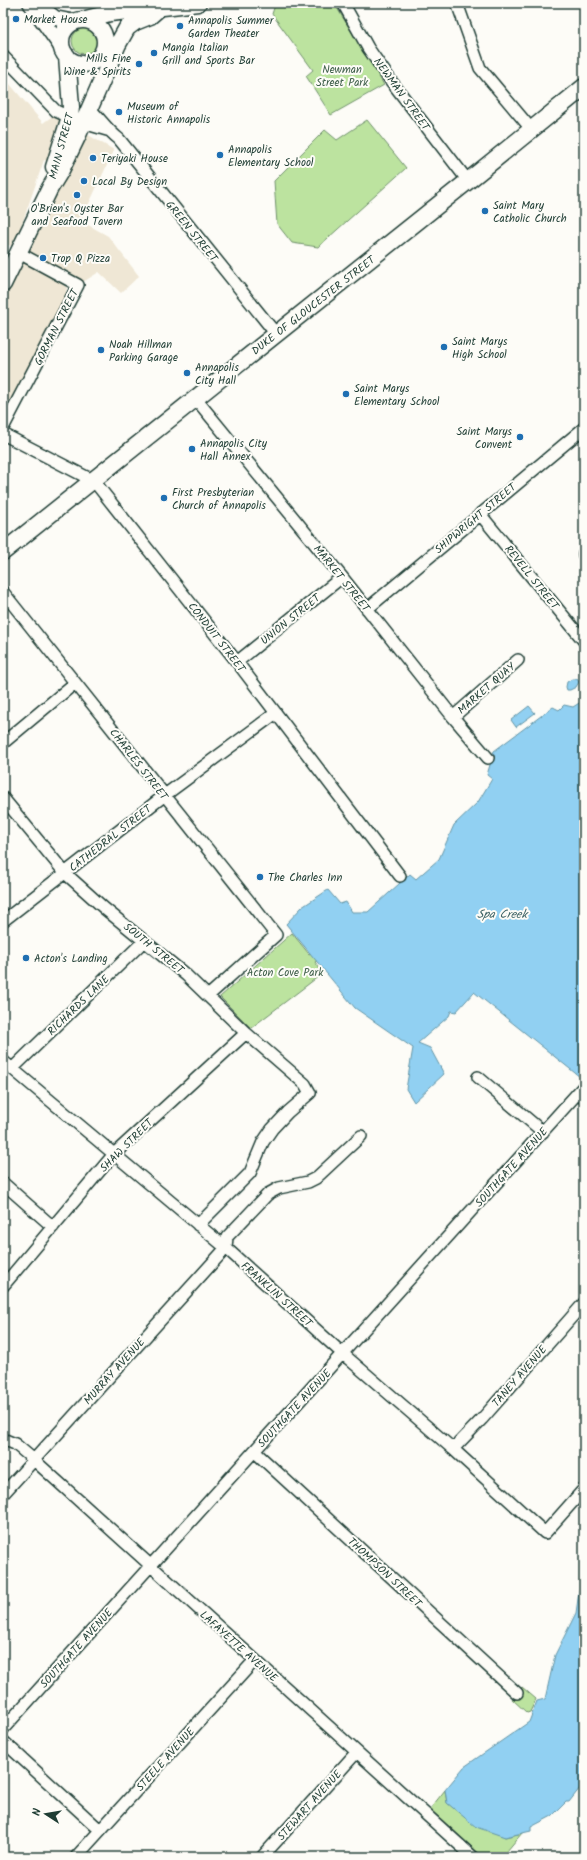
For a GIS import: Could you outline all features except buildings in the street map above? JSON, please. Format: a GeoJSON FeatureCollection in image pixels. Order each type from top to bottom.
{"type":"FeatureCollection","features":[{"type":"Feature","properties":{"kind":"main road"},"geometry":{"type":"LineString","coordinates":[[158,9],[150,16],[135,22],[127,28],[94,61],[83,64],[71,60],[65,54],[62,45],[64,31],[78,21],[110,13],[147,8],[158,9],[198,3]]}},
{"type":"Feature","properties":{"kind":"main road"},"geometry":{"type":"LineString","coordinates":[[78,21],[92,22],[100,29],[108,48]]}},
{"type":"Feature","properties":{"kind":"main road","name":"MAIN STREET"},"geometry":{"type":"LineString","coordinates":[[3,284],[50,188],[76,120],[89,108],[108,69],[108,48]]}},
{"type":"Feature","properties":{"kind":"main road","name":"MAIN STREET"},"geometry":{"type":"LineString","coordinates":[[65,54],[76,120]]}},
{"type":"Feature","properties":{"kind":"main road","name":"DUKE OF GLOUCESTER STREET"},"geometry":{"type":"LineString","coordinates":[[3,552],[468,182],[584,87]]}},
{"type":"Feature","properties":{"kind":"street"},"geometry":{"type":"LineString","coordinates":[[30,3],[65,54]]}},
{"type":"Feature","properties":{"kind":"street"},"geometry":{"type":"LineString","coordinates":[[36,3],[55,18],[78,21]]}},
{"type":"Feature","properties":{"kind":"street","name":"NEWMAN STREET"},"geometry":{"type":"LineString","coordinates":[[343,3],[368,48],[390,81],[468,182]]}},
{"type":"Feature","properties":{"kind":"street"},"geometry":{"type":"LineString","coordinates":[[457,3],[480,68],[532,130]]}},
{"type":"Feature","properties":{"kind":"street","name":"GREEN STREET"},"geometry":{"type":"LineString","coordinates":[[3,56],[56,111],[76,120],[107,130],[118,139],[276,334]]}},
{"type":"Feature","properties":{"kind":"street","name":"GREEN STREET"},"geometry":{"type":"LineString","coordinates":[[89,108],[102,120],[107,130]]}},
{"type":"Feature","properties":{"kind":"street","name":"GORMAN STREET"},"geometry":{"type":"LineString","coordinates":[[3,428],[78,285],[19,253]]}},
{"type":"Feature","properties":{"kind":"street","name":"MARKET STREET"},"geometry":{"type":"LineString","coordinates":[[196,399],[342,577],[453,717],[488,758]]}},
{"type":"Feature","properties":{"kind":"street","name":"SHIPWRIGHT STREET"},"geometry":{"type":"LineString","coordinates":[[367,609],[584,428]]}},
{"type":"Feature","properties":{"kind":"street","name":"CONDUIT STREET"},"geometry":{"type":"LineString","coordinates":[[3,434],[94,480],[237,662],[400,876]]}},
{"type":"Feature","properties":{"kind":"street","name":"REVELL STREET"},"geometry":{"type":"LineString","coordinates":[[480,514],[582,634]]}},
{"type":"Feature","properties":{"kind":"street","name":"UNION STREET"},"geometry":{"type":"LineString","coordinates":[[237,662],[342,577]]}},
{"type":"Feature","properties":{"kind":"street","name":"CHARLES STREET"},"geometry":{"type":"LineString","coordinates":[[3,592],[276,935],[208,996]]}},
{"type":"Feature","properties":{"kind":"street","name":"MARKET QUAY"},"geometry":{"type":"LineString","coordinates":[[453,717],[518,660]]}},
{"type":"Feature","properties":{"kind":"street"},"geometry":{"type":"LineString","coordinates":[[3,743],[75,682]]}},
{"type":"Feature","properties":{"kind":"street","name":"CATHEDRAL STREET"},"geometry":{"type":"LineString","coordinates":[[3,921],[165,795],[276,713]]}},
{"type":"Feature","properties":{"kind":"street","name":"SOUTH STREET"},"geometry":{"type":"LineString","coordinates":[[3,798],[65,873],[105,909],[186,975],[246,1033],[305,1084],[310,1093],[272,1128],[263,1142],[250,1173],[198,1225]]}},
{"type":"Feature","properties":{"kind":"street","name":"RICHARDS LANE"},"geometry":{"type":"LineString","coordinates":[[12,1069],[144,940]]}},
{"type":"Feature","properties":{"kind":"street","name":"SHAW STREET"},"geometry":{"type":"LineString","coordinates":[[3,1286],[114,1154],[246,1033]]}},
{"type":"Feature","properties":{"kind":"street","name":"FRANKLIN STREET"},"geometry":{"type":"LineString","coordinates":[[3,1062],[226,1248],[343,1354],[453,1449],[545,1533],[584,1489]]}},
{"type":"Feature","properties":{"kind":"street"},"geometry":{"type":"LineString","coordinates":[[478,1077],[543,1132]]}},
{"type":"Feature","properties":{"kind":"street","name":"SOUTHGATE AVENUE"},"geometry":{"type":"LineString","coordinates":[[3,1730],[584,1086]]}},
{"type":"Feature","properties":{"kind":"street","name":"MURRAY AVENUE"},"geometry":{"type":"LineString","coordinates":[[3,1494],[226,1248],[227,1237],[268,1194],[279,1188],[308,1182],[316,1178],[361,1136]]}},
{"type":"Feature","properties":{"kind":"street"},"geometry":{"type":"LineString","coordinates":[[3,1182],[53,1227]]}},
{"type":"Feature","properties":{"kind":"street","name":"TANEY AVENUE"},"geometry":{"type":"LineString","coordinates":[[453,1449],[584,1303]]}},
{"type":"Feature","properties":{"kind":"street","name":"LAFAYETTE AVENUE"},"geometry":{"type":"LineString","coordinates":[[3,1438],[14,1444],[34,1460],[356,1753],[473,1857]]}},
{"type":"Feature","properties":{"kind":"street","name":"THOMPSON STREET"},"geometry":{"type":"LineString","coordinates":[[254,1451],[517,1693]]}},
{"type":"Feature","properties":{"kind":"street","name":"STEELE AVENUE"},"geometry":{"type":"LineString","coordinates":[[76,1857],[255,1660]]}},
{"type":"Feature","properties":{"kind":"street"},"geometry":{"type":"LineString","coordinates":[[3,1742],[100,1830]]}},
{"type":"Feature","properties":{"kind":"street","name":"STEWART AVENUE"},"geometry":{"type":"LineString","coordinates":[[262,1857],[356,1753]]}},
{"type":"Feature","properties":{"kind":"shaded area"},"geometry":{"type":"Polygon","coordinates":[[[3,76],[43,123],[54,115],[61,120],[51,162],[44,160],[14,247],[3,243],[3,76]]]}},
{"type":"Feature","properties":{"kind":"shaded area"},"geometry":{"type":"Polygon","coordinates":[[[83,132],[114,150],[81,221],[108,236],[139,276],[121,293],[99,272],[83,282],[67,275],[63,284],[67,288],[65,297],[67,298],[3,429],[3,293],[83,132]]]}},
{"type":"Feature","properties":{"kind":"green space","name":"Newman Street Park"},"geometry":{"type":"Polygon","coordinates":[[[287,3],[334,3],[384,85],[331,115],[306,76],[313,70],[272,14],[275,5],[287,3]]]}},
{"type":"Feature","properties":{"kind":"green space"},"geometry":{"type":"Polygon","coordinates":[[[85,28],[94,32],[98,41],[94,50],[85,54],[76,50],[72,41],[76,32],[85,28]]]}},
{"type":"Feature","properties":{"kind":"green space"},"geometry":{"type":"Polygon","coordinates":[[[367,120],[406,168],[318,247],[292,243],[277,224],[274,181],[325,130],[337,140],[367,120]]]}},
{"type":"Feature","properties":{"kind":"green space","name":"Acton Cove Park"},"geometry":{"type":"Polygon","coordinates":[[[292,933],[309,954],[314,951],[320,959],[315,962],[323,973],[251,1028],[220,997],[292,933]]]}},
{"type":"Feature","properties":{"kind":"green space"},"geometry":{"type":"Polygon","coordinates":[[[522,1687],[536,1699],[530,1712],[527,1713],[512,1699],[522,1687]]]}},
{"type":"Feature","properties":{"kind":"green space"},"geometry":{"type":"Polygon","coordinates":[[[445,1790],[447,1803],[505,1837],[522,1833],[502,1857],[483,1857],[430,1809],[445,1790]]]}},
{"type":"Feature","properties":{"kind":"water"},"geometry":{"type":"Polygon","coordinates":[[[572,679],[577,679],[579,682],[576,687],[567,690],[567,682],[572,679]]]}},
{"type":"Feature","properties":{"kind":"water","name":"Spa Creek"},"geometry":{"type":"Polygon","coordinates":[[[584,700],[584,1074],[580,1077],[474,992],[456,1012],[451,1011],[449,1016],[418,1043],[430,1048],[444,1074],[414,1102],[406,1089],[413,1048],[355,1008],[286,924],[302,907],[328,890],[340,904],[346,902],[352,912],[368,912],[410,874],[416,879],[439,859],[454,825],[478,802],[492,779],[487,775],[494,751],[553,707],[559,710],[564,705],[573,707],[584,700]]]}},
{"type":"Feature","properties":{"kind":"water"},"geometry":{"type":"Polygon","coordinates":[[[529,706],[535,713],[516,727],[511,720],[529,706]]]}},
{"type":"Feature","properties":{"kind":"water"},"geometry":{"type":"Polygon","coordinates":[[[583,1563],[584,1783],[569,1802],[566,1802],[552,1816],[531,1827],[531,1831],[505,1837],[476,1827],[447,1803],[445,1790],[464,1767],[529,1722],[537,1701],[545,1699],[555,1655],[576,1613],[583,1563]]]}},
{"type":"Feature","properties":{"kind":"place","name":"Market House"},"geometry":{"type":"Point","coordinates":[16,19]}},
{"type":"Feature","properties":{"kind":"place","name":"Annapolis Summer Garden Theater"},"geometry":{"type":"Point","coordinates":[180,26]}},
{"type":"Feature","properties":{"kind":"place","name":"Mangia Italian Grill and Sports Bar"},"geometry":{"type":"Point","coordinates":[154,53]}},
{"type":"Feature","properties":{"kind":"place","name":"Mills Fine Wine & Spirits"},"geometry":{"type":"Point","coordinates":[139,64]}},
{"type":"Feature","properties":{"kind":"place","name":"Museum of Historic Annapolis"},"geometry":{"type":"Point","coordinates":[119,112]}},
{"type":"Feature","properties":{"kind":"place","name":"Annapolis Elementary School"},"geometry":{"type":"Point","coordinates":[220,155]}},
{"type":"Feature","properties":{"kind":"place","name":"Teriyaki House"},"geometry":{"type":"Point","coordinates":[93,158]}},
{"type":"Feature","properties":{"kind":"place","name":"Local By Design"},"geometry":{"type":"Point","coordinates":[84,181]}},
{"type":"Feature","properties":{"kind":"place","name":"O'Brien's Oyster Bar and Seafood Tavern"},"geometry":{"type":"Point","coordinates":[77,195]}},
{"type":"Feature","properties":{"kind":"place","name":"Saint Mary Catholic Church"},"geometry":{"type":"Point","coordinates":[485,211]}},
{"type":"Feature","properties":{"kind":"place","name":"Trop Q Pizza"},"geometry":{"type":"Point","coordinates":[43,258]}},
{"type":"Feature","properties":{"kind":"place","name":"Saint Marys High School"},"geometry":{"type":"Point","coordinates":[444,347]}},
{"type":"Feature","properties":{"kind":"place","name":"Noah Hillman Parking Garage"},"geometry":{"type":"Point","coordinates":[101,350]}},
{"type":"Feature","properties":{"kind":"place","name":"Annapolis City Hall"},"geometry":{"type":"Point","coordinates":[187,373]}},
{"type":"Feature","properties":{"kind":"place","name":"Saint Marys Elementary School"},"geometry":{"type":"Point","coordinates":[346,394]}},
{"type":"Feature","properties":{"kind":"place","name":"Saint Marys Convent"},"geometry":{"type":"Point","coordinates":[520,437]}},
{"type":"Feature","properties":{"kind":"place","name":"Annapolis City Hall Annex"},"geometry":{"type":"Point","coordinates":[192,449]}},
{"type":"Feature","properties":{"kind":"place","name":"First Presbyterian Church of Annapolis"},"geometry":{"type":"Point","coordinates":[164,498]}},
{"type":"Feature","properties":{"kind":"place","name":"The Charles Inn"},"geometry":{"type":"Point","coordinates":[260,877]}},
{"type":"Feature","properties":{"kind":"place","name":"Acton's Landing"},"geometry":{"type":"Point","coordinates":[26,958]}}]}
